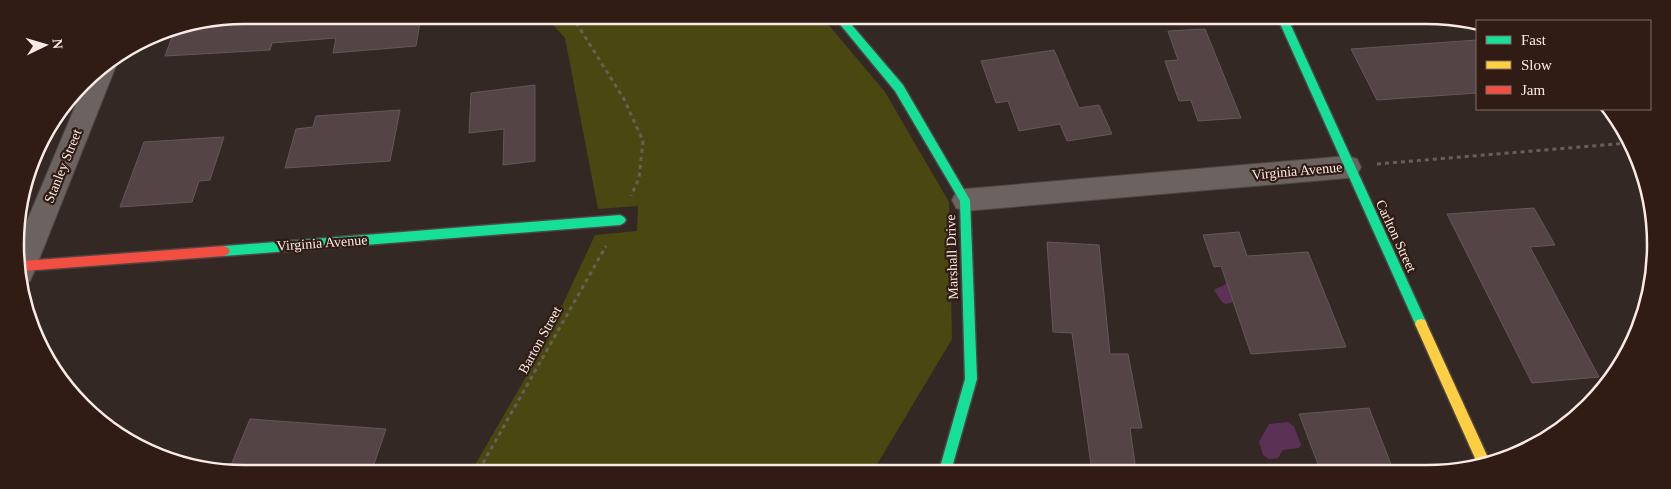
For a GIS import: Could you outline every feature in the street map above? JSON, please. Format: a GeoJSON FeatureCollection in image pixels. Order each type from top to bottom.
{"type":"FeatureCollection","features":[{"type":"Feature","properties":{"kind":"street","name":"Marshall Drive"},"geometry":{"type":"LineString","coordinates":[[845,24],[899,88],[965,200],[971,379],[946,465]]}},
{"type":"Feature","properties":{"kind":"street","name":"Carlton Street"},"geometry":{"type":"LineString","coordinates":[[1285,24],[1348,167],[1481,459]]}},
{"type":"Feature","properties":{"kind":"street","name":"Stanley Street"},"geometry":{"type":"LineString","coordinates":[[24,262],[91,86]]}},
{"type":"Feature","properties":{"kind":"street","name":"Virginia Avenue"},"geometry":{"type":"LineString","coordinates":[[965,200],[1348,167]]}},
{"type":"Feature","properties":{"kind":"street","name":"Virginia Avenue"},"geometry":{"type":"LineString","coordinates":[[25,269],[620,220]]}},
{"type":"Feature","properties":{"kind":"path","name":"Barton Street"},"geometry":{"type":"LineString","coordinates":[[483,465],[620,220],[639,178],[643,141],[624,99],[577,24]]}},
{"type":"Feature","properties":{"kind":"path","name":"Virginia Avenue"},"geometry":{"type":"LineString","coordinates":[[1348,167],[1622,143]]}},
{"type":"Feature","properties":{"kind":"shaded area"},"geometry":{"type":"Polygon","coordinates":[[[552,24],[828,24],[885,92],[949,202],[952,339],[877,465],[475,465],[541,351],[595,235],[637,231],[638,206],[598,209],[565,38],[552,24]]]}},
{"type":"Feature","properties":{"kind":"shaded area"},"geometry":{"type":"Polygon","coordinates":[[[1240,277],[1240,300],[1226,304],[1222,302],[1214,290],[1240,277]]]}},
{"type":"Feature","properties":{"kind":"shaded area"},"geometry":{"type":"Polygon","coordinates":[[[1288,422],[1294,426],[1301,445],[1299,448],[1283,450],[1278,458],[1269,459],[1263,455],[1259,442],[1269,424],[1288,422]]]}},
{"type":"Feature","properties":{"kind":"building"},"geometry":{"type":"Polygon","coordinates":[[[230,24],[420,24],[416,46],[333,53],[336,38],[272,43],[270,50],[165,56],[173,36],[201,28],[230,24]]]}},
{"type":"Feature","properties":{"kind":"building"},"geometry":{"type":"Polygon","coordinates":[[[1205,29],[1241,118],[1198,121],[1191,100],[1179,101],[1165,61],[1178,60],[1168,31],[1205,29]]]}},
{"type":"Feature","properties":{"kind":"building"},"geometry":{"type":"Polygon","coordinates":[[[1476,40],[1476,93],[1377,100],[1351,49],[1476,40]]]}},
{"type":"Feature","properties":{"kind":"building"},"geometry":{"type":"Polygon","coordinates":[[[1054,50],[1079,108],[1099,105],[1112,134],[1067,141],[1060,124],[1019,131],[1008,101],[996,103],[981,61],[1054,50]]]}},
{"type":"Feature","properties":{"kind":"building"},"geometry":{"type":"Polygon","coordinates":[[[535,85],[535,161],[503,165],[504,129],[469,133],[471,93],[535,85]]]}},
{"type":"Feature","properties":{"kind":"building"},"geometry":{"type":"Polygon","coordinates":[[[400,110],[390,161],[285,168],[296,129],[313,127],[316,116],[400,110]]]}},
{"type":"Feature","properties":{"kind":"building"},"geometry":{"type":"Polygon","coordinates":[[[224,137],[210,180],[199,181],[192,202],[120,207],[144,142],[224,137]]]}},
{"type":"Feature","properties":{"kind":"building"},"geometry":{"type":"Polygon","coordinates":[[[1534,208],[1555,245],[1530,247],[1599,377],[1532,383],[1447,214],[1534,208]]]}},
{"type":"Feature","properties":{"kind":"building"},"geometry":{"type":"Polygon","coordinates":[[[1239,232],[1247,256],[1308,252],[1346,347],[1251,354],[1221,266],[1214,267],[1203,235],[1239,232]]]}},
{"type":"Feature","properties":{"kind":"building"},"geometry":{"type":"Polygon","coordinates":[[[1047,242],[1099,245],[1110,354],[1128,354],[1142,428],[1130,428],[1135,465],[1091,465],[1072,333],[1053,332],[1047,242]]]}},
{"type":"Feature","properties":{"kind":"building"},"geometry":{"type":"Polygon","coordinates":[[[1369,408],[1391,465],[1318,465],[1299,414],[1369,408]]]}},
{"type":"Feature","properties":{"kind":"building"},"geometry":{"type":"Polygon","coordinates":[[[250,419],[386,429],[374,465],[231,465],[250,419]]]}},
{"type":"Feature","properties":{"kind":"traffic: fast"},"geometry":{"type":"LineString","coordinates":[[845,24],[899,88],[965,200],[971,379],[947,465]]}},
{"type":"Feature","properties":{"kind":"traffic: fast"},"geometry":{"type":"LineString","coordinates":[[1285,24],[1421,324]]}},
{"type":"Feature","properties":{"kind":"traffic: fast"},"geometry":{"type":"LineString","coordinates":[[224,251],[620,220]]}},
{"type":"Feature","properties":{"kind":"traffic: slow"},"geometry":{"type":"LineString","coordinates":[[1421,324],[1482,459]]}},
{"type":"Feature","properties":{"kind":"traffic: jam"},"geometry":{"type":"LineString","coordinates":[[25,266],[224,251]]}}]}
